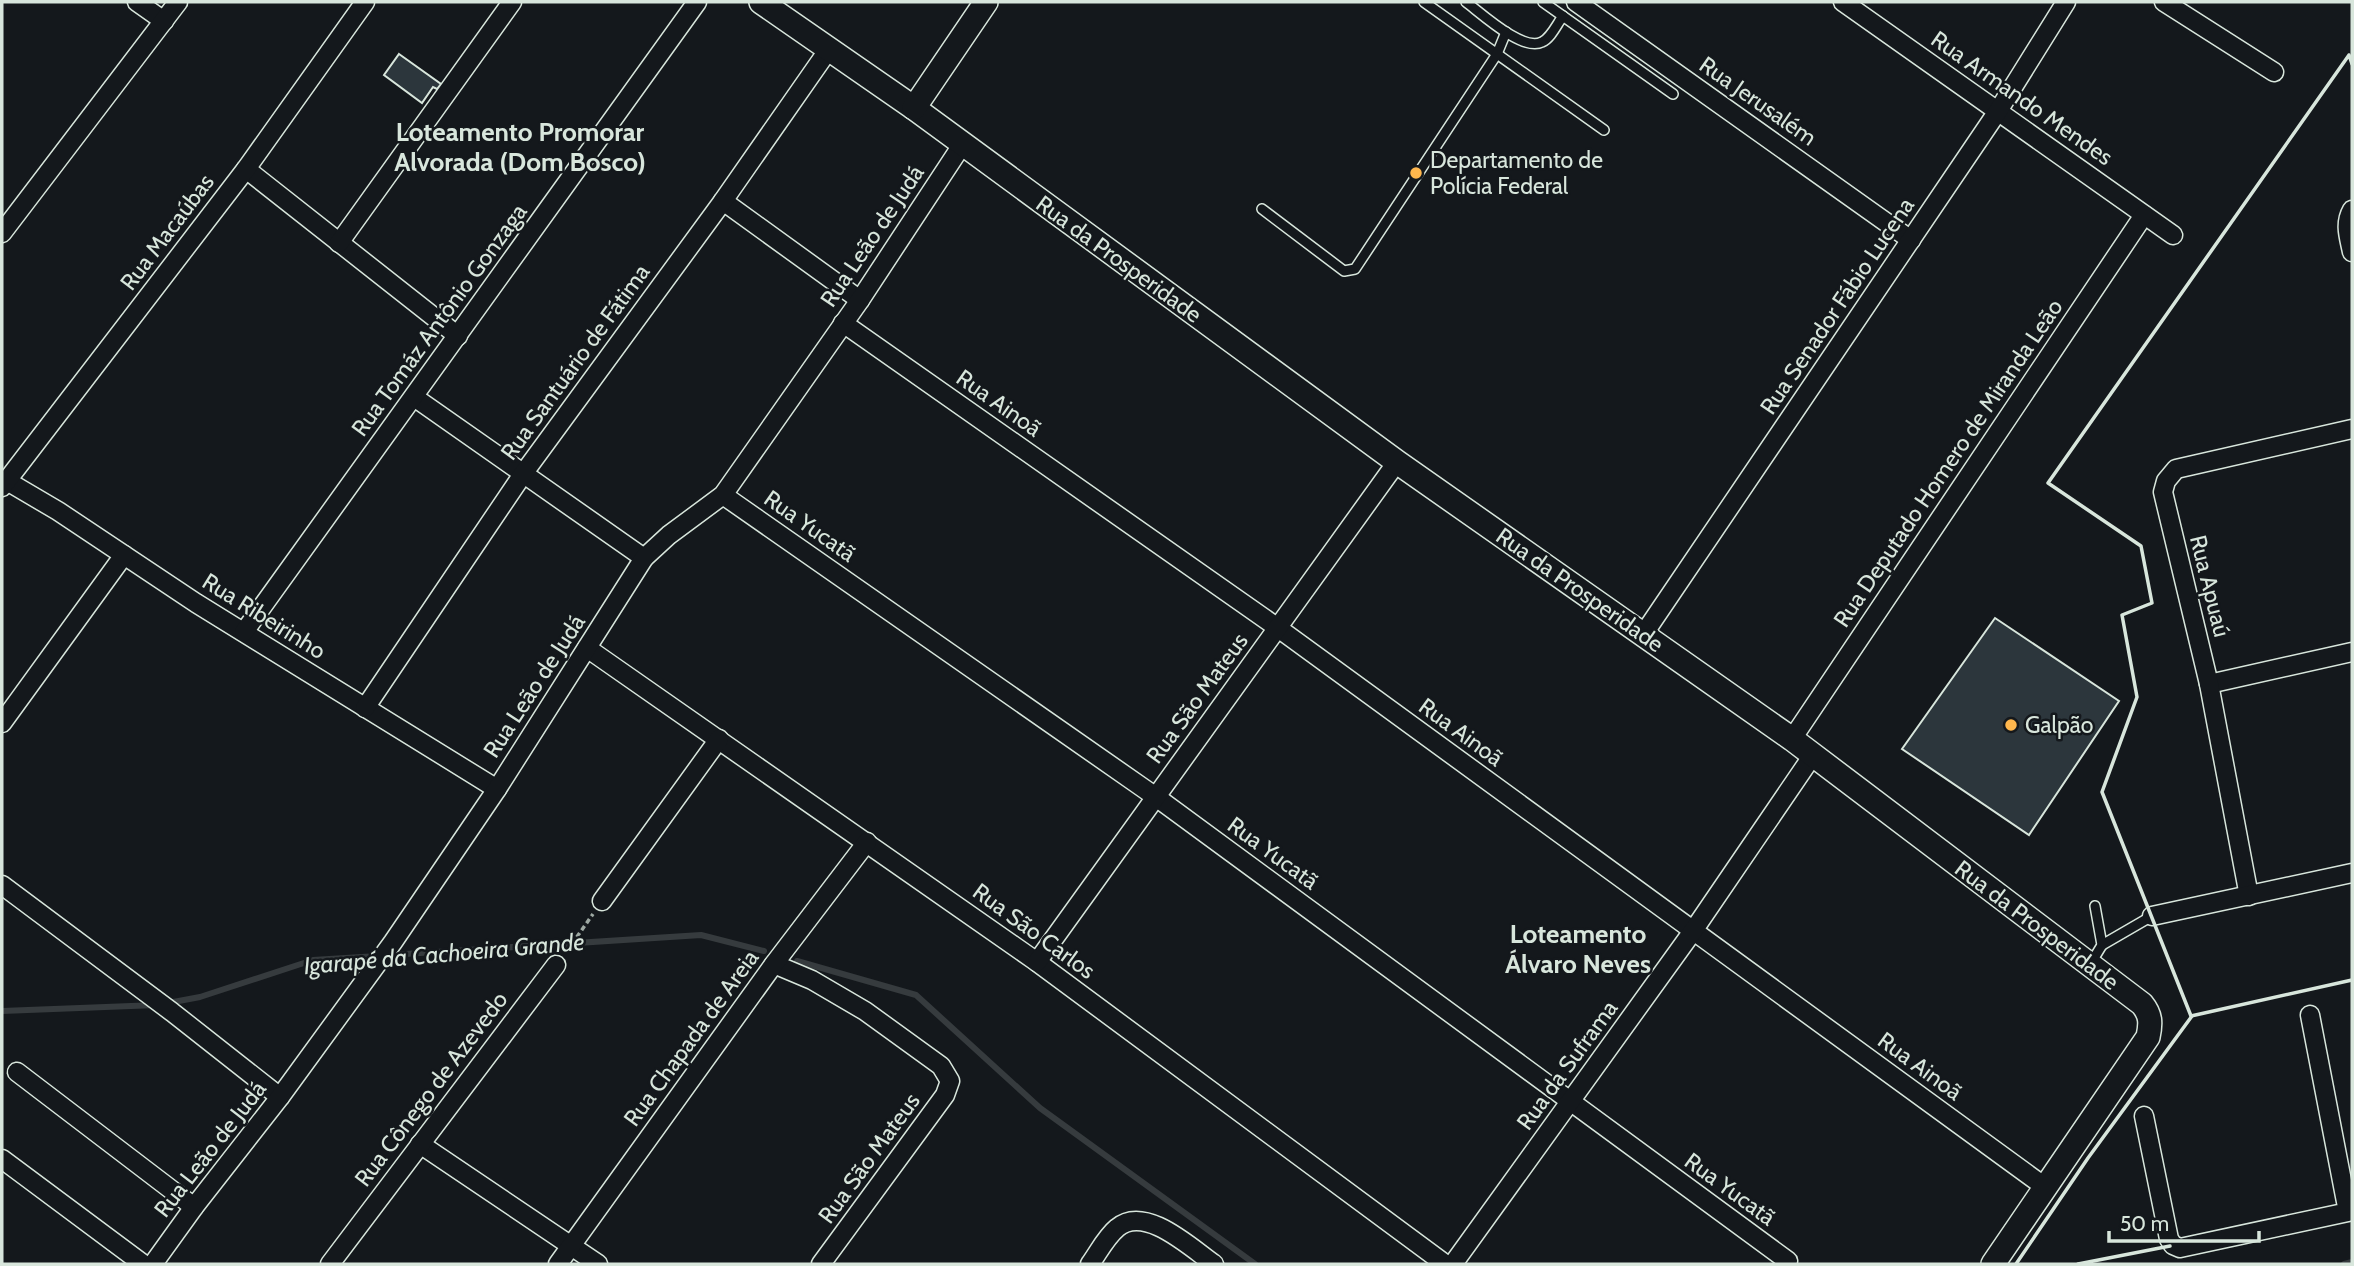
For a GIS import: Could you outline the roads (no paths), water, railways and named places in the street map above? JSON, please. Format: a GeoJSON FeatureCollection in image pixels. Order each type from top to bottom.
{"type":"FeatureCollection","features":[{"type":"Feature","properties":{"kind":"street"},"geometry":{"type":"LineString","coordinates":[[136,2],[164,21]]}},
{"type":"Feature","properties":{"kind":"street"},"geometry":{"type":"LineString","coordinates":[[2,233],[178,2]]}},
{"type":"Feature","properties":{"kind":"street","name":"Rua Macaúbas"},"geometry":{"type":"LineString","coordinates":[[4,484],[246,169],[365,2]]}},
{"type":"Feature","properties":{"kind":"street"},"geometry":{"type":"LineString","coordinates":[[339,243],[512,2]]}},
{"type":"Feature","properties":{"kind":"street","name":"Rua Tomáz Antônio Gonzaga"},"geometry":{"type":"LineString","coordinates":[[244,632],[697,2]]}},
{"type":"Feature","properties":{"kind":"street","name":"Rua da Prosperidade"},"geometry":{"type":"LineString","coordinates":[[761,2],[914,108],[1397,462],[1793,739],[2142,1004],[2151,1024],[2148,1037],[1993,1264]]}},
{"type":"Feature","properties":{"kind":"street"},"geometry":{"type":"LineString","coordinates":[[914,108],[986,2]]}},
{"type":"Feature","properties":{"kind":"street","name":"Rua Jerusalém"},"geometry":{"type":"LineString","coordinates":[[1576,2],[1911,240]]}},
{"type":"Feature","properties":{"kind":"street","name":"Rua Armando Mendes"},"geometry":{"type":"LineString","coordinates":[[1843,2],[2173,235]]}},
{"type":"Feature","properties":{"kind":"street","name":"Rua Senador Fábio Lucena"},"geometry":{"type":"LineString","coordinates":[[1643,635],[1998,111],[2066,2]]}},
{"type":"Feature","properties":{"kind":"street"},"geometry":{"type":"LineString","coordinates":[[2164,2],[2274,72]]}},
{"type":"Feature","properties":{"kind":"street","name":"Rua Santuário de Fátima"},"geometry":{"type":"LineString","coordinates":[[365,708],[523,474],[723,201],[829,49]]}},
{"type":"Feature","properties":{"kind":"street","name":"Rua Leão de Judá"},"geometry":{"type":"LineString","coordinates":[[153,1264],[393,942],[497,789],[644,558],[669,535],[723,495],[860,300],[962,145]]}},
{"type":"Feature","properties":{"kind":"street"},"geometry":{"type":"LineString","coordinates":[[246,169],[458,336]]}},
{"type":"Feature","properties":{"kind":"street"},"geometry":{"type":"LineString","coordinates":[[723,201],[860,300]]}},
{"type":"Feature","properties":{"kind":"street"},"geometry":{"type":"LineString","coordinates":[[2352,210],[2347,218],[2352,251]]}},
{"type":"Feature","properties":{"kind":"street","name":"Rua Deputado Homero de Miranda Leão"},"geometry":{"type":"LineString","coordinates":[[1793,739],[2144,215]]}},
{"type":"Feature","properties":{"kind":"street","name":"Rua Ainoã"},"geometry":{"type":"LineString","coordinates":[[844,323],[1278,628],[2045,1187]]}},
{"type":"Feature","properties":{"kind":"street"},"geometry":{"type":"LineString","coordinates":[[414,397],[644,558]]}},
{"type":"Feature","properties":{"kind":"street","name":"Rua Apuaú"},"geometry":{"type":"LineString","coordinates":[[2249,896],[2209,684],[2162,492],[2166,481],[2176,470],[2352,429]]}},
{"type":"Feature","properties":{"kind":"street","name":"Rua São Mateus"},"geometry":{"type":"LineString","coordinates":[[1037,962],[1397,462]]}},
{"type":"Feature","properties":{"kind":"street","name":"Rua Ribeirinho"},"geometry":{"type":"LineString","coordinates":[[4,484],[58,512],[244,632],[497,789]]}},
{"type":"Feature","properties":{"kind":"street","name":"Rua Yucatã"},"geometry":{"type":"LineString","coordinates":[[723,495],[1156,797],[1788,1261]]}},
{"type":"Feature","properties":{"kind":"street"},"geometry":{"type":"LineString","coordinates":[[2,723],[124,555]]}},
{"type":"Feature","properties":{"kind":"street","name":"Rua São Carlos"},"geometry":{"type":"LineString","coordinates":[[587,648],[1037,962],[1445,1264]]}},
{"type":"Feature","properties":{"kind":"street"},"geometry":{"type":"LineString","coordinates":[[2209,684],[2352,652]]}},
{"type":"Feature","properties":{"kind":"street"},"geometry":{"type":"LineString","coordinates":[[602,901],[719,739]]}},
{"type":"Feature","properties":{"kind":"street","name":"Rua da Suframa"},"geometry":{"type":"LineString","coordinates":[[1453,1264],[1693,931],[1813,755]]}},
{"type":"Feature","properties":{"kind":"street","name":"Rua Chapada de Areia"},"geometry":{"type":"LineString","coordinates":[[558,1264],[774,964],[867,842]]}},
{"type":"Feature","properties":{"kind":"street"},"geometry":{"type":"LineString","coordinates":[[2152,916],[2352,873]]}},
{"type":"Feature","properties":{"kind":"street"},"geometry":{"type":"LineString","coordinates":[[2,885],[280,1097]]}},
{"type":"Feature","properties":{"kind":"street","name":"Rua São Mateus"},"geometry":{"type":"LineString","coordinates":[[774,964],[812,980],[865,1012],[941,1066],[950,1081],[945,1095],[821,1264]]}},
{"type":"Feature","properties":{"kind":"street","name":"Rua Cônego de Azevedo"},"geometry":{"type":"LineString","coordinates":[[330,1264],[556,965]]}},
{"type":"Feature","properties":{"kind":"street"},"geometry":{"type":"LineString","coordinates":[[2144,1116],[2169,1238],[2173,1245],[2180,1248],[2350,1211],[2310,1015]]}},
{"type":"Feature","properties":{"kind":"street"},"geometry":{"type":"LineString","coordinates":[[17,1072],[194,1207]]}},
{"type":"Feature","properties":{"kind":"street"},"geometry":{"type":"LineString","coordinates":[[420,1144],[598,1264]]}},
{"type":"Feature","properties":{"kind":"street"},"geometry":{"type":"LineString","coordinates":[[2,1159],[143,1264]]}},
{"type":"Feature","properties":{"kind":"street"},"geometry":{"type":"LineString","coordinates":[[1090,1264],[1118,1227],[1141,1220],[1156,1224],[1214,1264]]}},
{"type":"Feature","properties":{"kind":"lane"},"geometry":{"type":"LineString","coordinates":[[1424,2],[1604,130]]}},
{"type":"Feature","properties":{"kind":"lane"},"geometry":{"type":"LineString","coordinates":[[1466,2],[1506,32],[1532,45],[1548,38],[1563,16]]}},
{"type":"Feature","properties":{"kind":"lane"},"geometry":{"type":"LineString","coordinates":[[1543,2],[1673,94]]}},
{"type":"Feature","properties":{"kind":"lane"},"geometry":{"type":"LineString","coordinates":[[1262,209],[1344,271],[1355,269],[1497,54],[1506,32]]}},
{"type":"Feature","properties":{"kind":"lane"},"geometry":{"type":"LineString","coordinates":[[2095,906],[2102,945]]}},
{"type":"Feature","properties":{"kind":"lane"},"geometry":{"type":"LineString","coordinates":[[2090,964],[2102,945],[2152,916]]}},
{"type":"Feature","properties":{"kind":"waterway","name":"Igarapé da Cachoeira Grande"},"geometry":{"type":"LineString","coordinates":[[389,955],[701,935],[764,951]]}},
{"type":"Feature","properties":{"kind":"waterway","name":"Igarapé da Cachoeira Grande"},"geometry":{"type":"LineString","coordinates":[[168,1003],[200,997],[313,960],[378,956]]}},
{"type":"Feature","properties":{"kind":"waterway","name":"Igarapé da Cachoeira Grande"},"geometry":{"type":"LineString","coordinates":[[797,961],[916,995],[1040,1108],[1255,1264]]}},
{"type":"Feature","properties":{"kind":"waterway","name":"Igarapé da Cachoeira Grande"},"geometry":{"type":"LineString","coordinates":[[2,1011],[157,1005]]}},
{"type":"Feature","properties":{"kind":"waterway","name":"Igarapé da Cachoeira Grande"},"geometry":{"type":"LineString","coordinates":[[2344,1264],[2352,1262]]}},
{"type":"Feature","properties":{"kind":"place","name":"Departamento de Polícia Federal"},"geometry":{"type":"Point","coordinates":[1416,173]}},
{"type":"Feature","properties":{"kind":"place","name":"Galpão"},"geometry":{"type":"Point","coordinates":[2011,725]}},
{"type":"Feature","properties":{"kind":"district","name":"Loteamento Promorar Alvorada (Dom Bosco)"},"geometry":{"type":"Point","coordinates":[520,147]}},
{"type":"Feature","properties":{"kind":"district","name":"Loteamento Álvaro Neves"},"geometry":{"type":"Point","coordinates":[1578,948]}}]}
